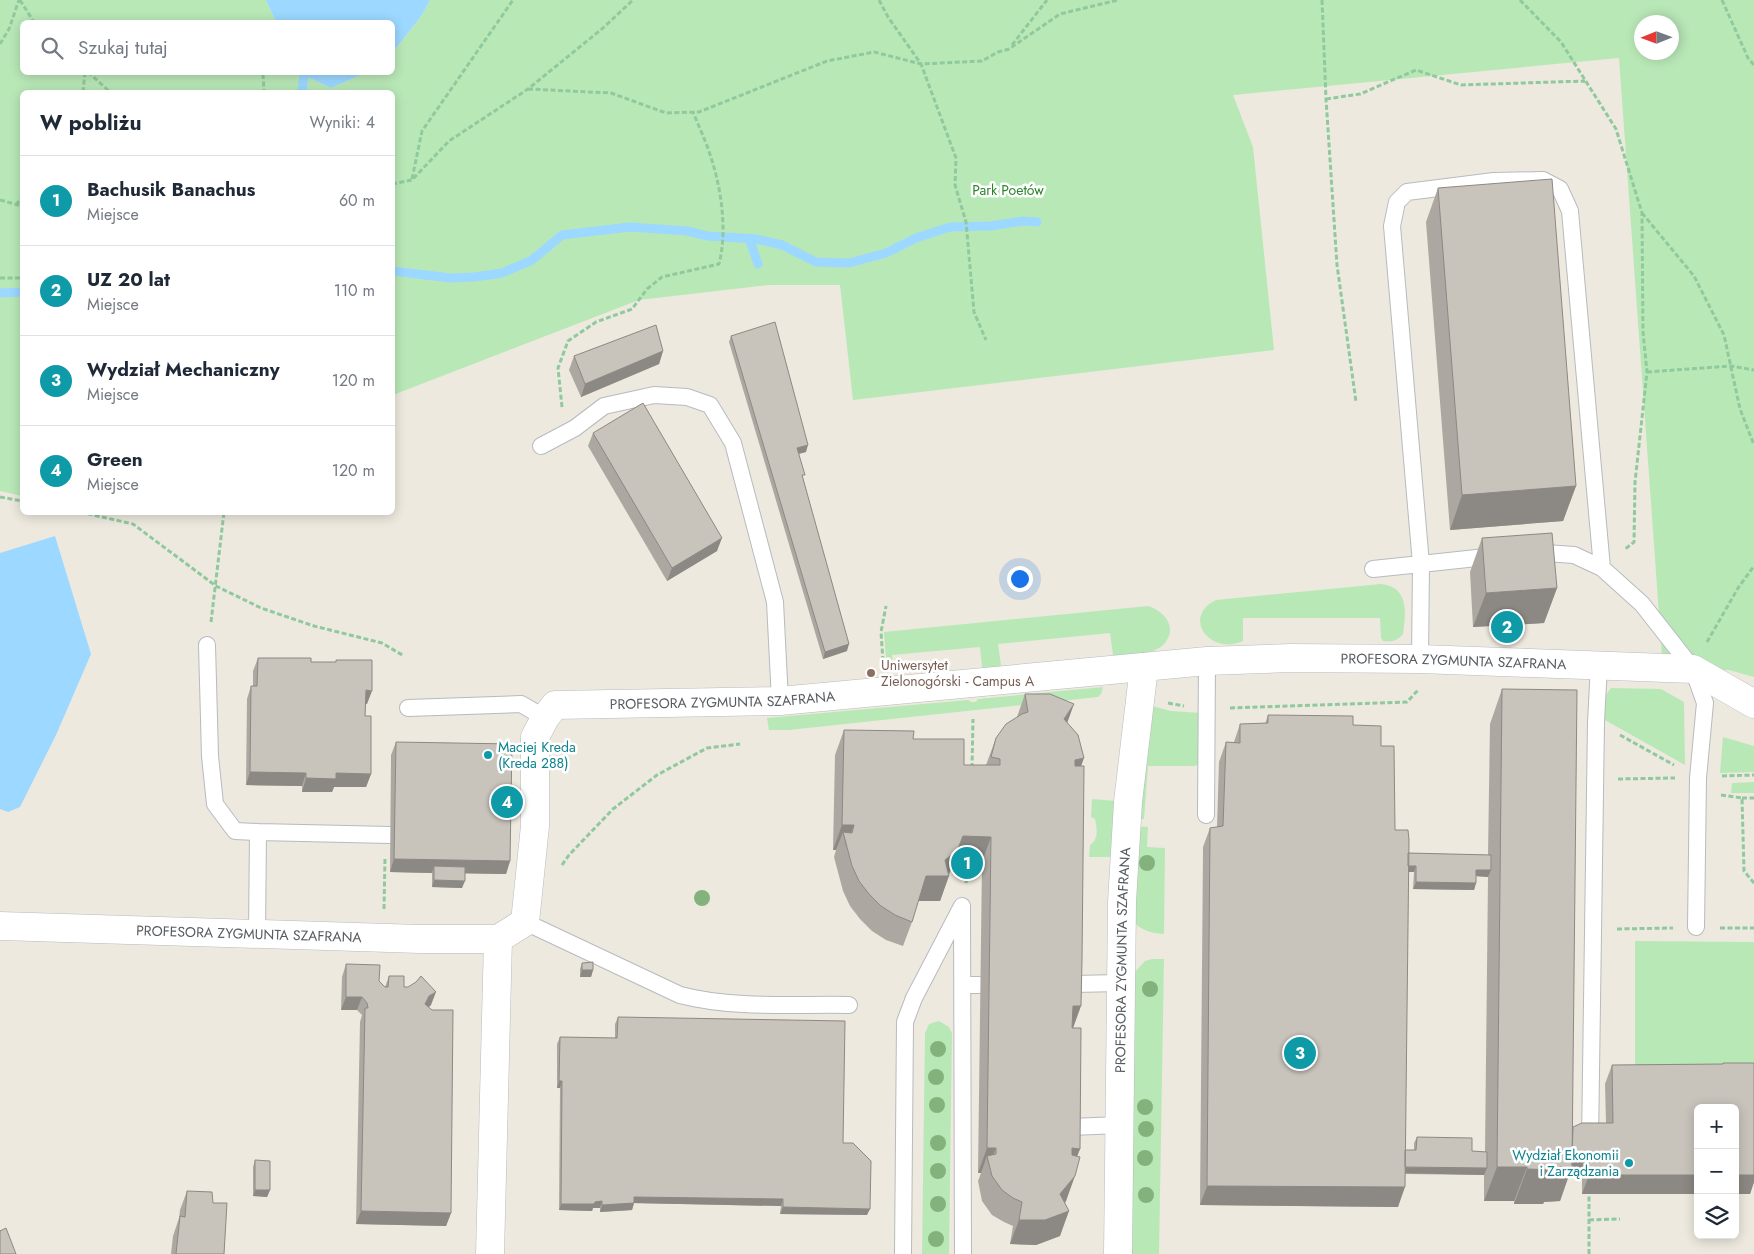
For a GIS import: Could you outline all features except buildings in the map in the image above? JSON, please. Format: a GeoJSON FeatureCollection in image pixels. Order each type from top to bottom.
{"type":"FeatureCollection","features":[{"type":"Feature","properties":{"kind":"street","name":"PROFESORA ZYGMUNTA SZAFRANA"},"geometry":{"type":"LineString","coordinates":[[545,718],[555,705],[780,701],[1207,661],[1291,658],[1421,672],[1598,665],[1693,669],[1754,704]]}},
{"type":"Feature","properties":{"kind":"street","name":"PROFESORA ZYGMUNTA SZAFRANA"},"geometry":{"type":"LineString","coordinates":[[1118,1254],[1122,902],[1128,802],[1144,667]]}},
{"type":"Feature","properties":{"kind":"street"},"geometry":{"type":"LineString","coordinates":[[490,1254],[498,939],[525,922],[535,826],[535,737],[545,718]]}},
{"type":"Feature","properties":{"kind":"street","name":"PROFESORA ZYGMUNTA SZAFRANA"},"geometry":{"type":"LineString","coordinates":[[0,926],[384,938],[498,939]]}},
{"type":"Feature","properties":{"kind":"lane"},"geometry":{"type":"LineString","coordinates":[[1421,672],[1421,564],[1392,226],[1397,202],[1407,192],[1494,181],[1543,180],[1560,189],[1570,211],[1602,568]]}},
{"type":"Feature","properties":{"kind":"lane"},"geometry":{"type":"LineString","coordinates":[[540,446],[575,428],[604,406],[654,395],[687,397],[710,405],[733,442],[775,602],[780,701]]}},
{"type":"Feature","properties":{"kind":"lane"},"geometry":{"type":"LineString","coordinates":[[1373,569],[1534,552],[1574,555],[1602,568],[1642,604],[1693,669],[1705,703],[1698,778],[1696,927]]}},
{"type":"Feature","properties":{"kind":"lane"},"geometry":{"type":"LineString","coordinates":[[207,645],[210,756],[215,804],[235,831],[390,835]]}},
{"type":"Feature","properties":{"kind":"lane"},"geometry":{"type":"LineString","coordinates":[[1206,815],[1207,661]]}},
{"type":"Feature","properties":{"kind":"lane"},"geometry":{"type":"LineString","coordinates":[[1590,1142],[1598,665]]}},
{"type":"Feature","properties":{"kind":"lane"},"geometry":{"type":"LineString","coordinates":[[408,708],[521,704],[545,718]]}},
{"type":"Feature","properties":{"kind":"lane"},"geometry":{"type":"LineString","coordinates":[[257,934],[258,832]]}},
{"type":"Feature","properties":{"kind":"lane"},"geometry":{"type":"LineString","coordinates":[[903,1254],[905,1022],[914,998],[962,906],[963,986],[971,1128],[963,1254]]}},
{"type":"Feature","properties":{"kind":"lane"},"geometry":{"type":"LineString","coordinates":[[525,922],[648,981],[696,999],[762,1004],[848,1005]]}},
{"type":"Feature","properties":{"kind":"lane"},"geometry":{"type":"LineString","coordinates":[[1073,984],[1121,983]]}},
{"type":"Feature","properties":{"kind":"lane"},"geometry":{"type":"LineString","coordinates":[[963,986],[980,985]]}},
{"type":"Feature","properties":{"kind":"lane"},"geometry":{"type":"LineString","coordinates":[[1071,1127],[1119,1125]]}},
{"type":"Feature","properties":{"kind":"path"},"geometry":{"type":"LineString","coordinates":[[20,0],[33,20]]}},
{"type":"Feature","properties":{"kind":"path"},"geometry":{"type":"LineString","coordinates":[[0,44],[9,29],[20,0]]}},
{"type":"Feature","properties":{"kind":"path"},"geometry":{"type":"LineString","coordinates":[[412,180],[422,130],[514,0]]}},
{"type":"Feature","properties":{"kind":"path"},"geometry":{"type":"LineString","coordinates":[[395,183],[412,180],[449,141],[528,89],[603,28],[633,0]]}},
{"type":"Feature","properties":{"kind":"path"},"geometry":{"type":"LineString","coordinates":[[879,0],[888,17],[921,64],[956,158],[955,185],[966,222],[974,312],[986,340]]}},
{"type":"Feature","properties":{"kind":"path"},"geometry":{"type":"LineString","coordinates":[[1009,49],[1047,0]]}},
{"type":"Feature","properties":{"kind":"path"},"geometry":{"type":"LineString","coordinates":[[528,89],[611,93],[666,113],[699,112],[827,61],[874,52],[921,64],[982,61],[998,52],[1009,49],[1060,14],[1118,0]]}},
{"type":"Feature","properties":{"kind":"path"},"geometry":{"type":"LineString","coordinates":[[1322,0],[1326,99],[1337,265],[1356,402]]}},
{"type":"Feature","properties":{"kind":"path"},"geometry":{"type":"LineString","coordinates":[[1520,0],[1561,42],[1616,129],[1642,213],[1643,332],[1647,372],[1635,482],[1634,542],[1602,568]]}},
{"type":"Feature","properties":{"kind":"path"},"geometry":{"type":"LineString","coordinates":[[1722,0],[1748,58],[1754,65]]}},
{"type":"Feature","properties":{"kind":"path"},"geometry":{"type":"LineString","coordinates":[[1326,99],[1360,94],[1416,70],[1461,85],[1586,81]]}},
{"type":"Feature","properties":{"kind":"path"},"geometry":{"type":"LineString","coordinates":[[84,90],[87,75]]}},
{"type":"Feature","properties":{"kind":"path"},"geometry":{"type":"LineString","coordinates":[[90,75],[108,90]]}},
{"type":"Feature","properties":{"kind":"path"},"geometry":{"type":"LineString","coordinates":[[263,75],[264,90]]}},
{"type":"Feature","properties":{"kind":"path"},"geometry":{"type":"LineString","coordinates":[[564,433],[558,368],[568,341],[596,322],[632,309],[647,290],[662,277],[719,264],[723,250],[720,198],[713,164],[693,112]]}},
{"type":"Feature","properties":{"kind":"path"},"geometry":{"type":"LineString","coordinates":[[0,200],[20,206]]}},
{"type":"Feature","properties":{"kind":"path"},"geometry":{"type":"LineString","coordinates":[[16,205],[20,200]]}},
{"type":"Feature","properties":{"kind":"path"},"geometry":{"type":"LineString","coordinates":[[1642,213],[1694,276],[1724,335],[1740,409],[1754,445]]}},
{"type":"Feature","properties":{"kind":"path"},"geometry":{"type":"LineString","coordinates":[[0,278],[20,278]]}},
{"type":"Feature","properties":{"kind":"path"},"geometry":{"type":"LineString","coordinates":[[1647,372],[1730,366],[1754,370]]}},
{"type":"Feature","properties":{"kind":"path"},"geometry":{"type":"LineString","coordinates":[[0,497],[20,501]]}},
{"type":"Feature","properties":{"kind":"path"},"geometry":{"type":"LineString","coordinates":[[93,515],[133,524],[216,586],[261,608],[314,626],[382,643],[404,656]]}},
{"type":"Feature","properties":{"kind":"path"},"geometry":{"type":"LineString","coordinates":[[207,645],[224,515]]}},
{"type":"Feature","properties":{"kind":"path"},"geometry":{"type":"LineString","coordinates":[[1693,669],[1694,659],[1709,640],[1738,588],[1754,566]]}},
{"type":"Feature","properties":{"kind":"path"},"geometry":{"type":"LineString","coordinates":[[882,660],[881,632],[886,606]]}},
{"type":"Feature","properties":{"kind":"path"},"geometry":{"type":"LineString","coordinates":[[1160,702],[1208,709],[1407,702],[1421,672]]}},
{"type":"Feature","properties":{"kind":"path"},"geometry":{"type":"LineString","coordinates":[[972,772],[974,719]]}},
{"type":"Feature","properties":{"kind":"path"},"geometry":{"type":"LineString","coordinates":[[1596,722],[1698,778]]}},
{"type":"Feature","properties":{"kind":"path"},"geometry":{"type":"LineString","coordinates":[[560,869],[569,855],[613,809],[657,775],[707,748],[740,744]]}},
{"type":"Feature","properties":{"kind":"path"},"geometry":{"type":"LineString","coordinates":[[1722,776],[1722,795],[1754,798]]}},
{"type":"Feature","properties":{"kind":"path"},"geometry":{"type":"LineString","coordinates":[[1595,780],[1754,776]]}},
{"type":"Feature","properties":{"kind":"path"},"geometry":{"type":"LineString","coordinates":[[1742,798],[1744,871],[1754,882]]}},
{"type":"Feature","properties":{"kind":"path"},"geometry":{"type":"LineString","coordinates":[[384,938],[385,869]]}},
{"type":"Feature","properties":{"kind":"path"},"geometry":{"type":"LineString","coordinates":[[1589,1194],[1589,1254]]}},
{"type":"Feature","properties":{"kind":"path"},"geometry":{"type":"LineString","coordinates":[[1589,1220],[1620,1219]]}},
{"type":"Feature","properties":{"kind":"green space","name":"Park Poetów"},"geometry":{"type":"Polygon","coordinates":[[[0,0],[266,0],[275,20],[20,20],[20,75],[303,75],[331,88],[360,75],[395,75],[395,49],[422,15],[430,0],[1754,0],[1754,677],[1729,670],[1663,670],[1619,58],[1233,95],[1253,147],[1274,350],[853,400],[840,285],[769,285],[639,300],[395,394],[395,90],[20,90],[20,496],[0,491],[0,0]]]}},
{"type":"Feature","properties":{"kind":"green space"},"geometry":{"type":"Polygon","coordinates":[[[1381,584],[1397,590],[1404,602],[1403,634],[1392,641],[1383,641],[1381,638],[1380,618],[1243,618],[1243,641],[1231,644],[1211,639],[1204,633],[1201,625],[1201,616],[1206,608],[1216,600],[1381,584]]]}},
{"type":"Feature","properties":{"kind":"green space"},"geometry":{"type":"Polygon","coordinates":[[[1148,606],[1164,616],[1168,621],[1170,633],[1163,645],[1146,653],[1132,656],[1113,655],[1110,633],[998,644],[1001,665],[998,669],[985,670],[982,667],[980,647],[892,655],[894,671],[887,671],[884,632],[1148,606]]]}},
{"type":"Feature","properties":{"kind":"green space"},"geometry":{"type":"Polygon","coordinates":[[[1103,687],[1098,697],[789,730],[769,730],[767,718],[968,700],[976,702],[978,699],[1103,687]]]}},
{"type":"Feature","properties":{"kind":"green space"},"geometry":{"type":"Polygon","coordinates":[[[1611,688],[1661,689],[1684,702],[1685,765],[1603,719],[1602,700],[1611,688]]]}},
{"type":"Feature","properties":{"kind":"green space"},"geometry":{"type":"Polygon","coordinates":[[[1152,706],[1171,711],[1201,713],[1201,762],[1195,766],[1148,766],[1144,819],[1138,819],[1152,706]]]}},
{"type":"Feature","properties":{"kind":"green space"},"geometry":{"type":"Polygon","coordinates":[[[1723,737],[1754,746],[1754,772],[1720,773],[1723,737]]]}},
{"type":"Feature","properties":{"kind":"green space"},"geometry":{"type":"Polygon","coordinates":[[[1754,782],[1754,793],[1731,793],[1732,783],[1754,782]]]}},
{"type":"Feature","properties":{"kind":"green space"},"geometry":{"type":"Polygon","coordinates":[[[1092,799],[1116,801],[1113,857],[1089,857],[1090,845],[1095,840],[1097,834],[1095,819],[1091,817],[1092,799]]]}},
{"type":"Feature","properties":{"kind":"green space"},"geometry":{"type":"Polygon","coordinates":[[[1137,826],[1148,827],[1147,847],[1165,848],[1164,934],[1148,931],[1134,923],[1137,826]]]}},
{"type":"Feature","properties":{"kind":"green space"},"geometry":{"type":"Polygon","coordinates":[[[1635,941],[1754,942],[1754,1077],[1635,1077],[1635,941]]]}},
{"type":"Feature","properties":{"kind":"green space"},"geometry":{"type":"Polygon","coordinates":[[[1164,959],[1159,1254],[1130,1254],[1133,974],[1145,961],[1164,959]]]}},
{"type":"Feature","properties":{"kind":"green space"},"geometry":{"type":"Polygon","coordinates":[[[939,1021],[949,1027],[952,1033],[949,1254],[922,1254],[925,1033],[929,1024],[939,1021]]]}},
{"type":"Feature","properties":{"kind":"water"},"geometry":{"type":"Polygon","coordinates":[[[266,0],[430,0],[422,15],[395,49],[395,20],[275,20],[266,0]]]}},
{"type":"Feature","properties":{"kind":"water"},"geometry":{"type":"Polygon","coordinates":[[[303,75],[360,75],[331,88],[303,75]]]}},
{"type":"Feature","properties":{"kind":"water"},"geometry":{"type":"Polygon","coordinates":[[[55,536],[91,654],[56,735],[20,807],[8,812],[0,809],[0,553],[55,536]]]}},
{"type":"Feature","properties":{"kind":"waterway"},"geometry":{"type":"LineString","coordinates":[[302,90],[304,75]]}},
{"type":"Feature","properties":{"kind":"waterway"},"geometry":{"type":"LineString","coordinates":[[395,271],[451,278],[502,273],[532,260],[562,235],[630,227],[687,231],[708,236],[756,239],[782,245],[816,262],[849,263],[886,253],[916,238],[950,227],[990,226],[1023,221],[1037,222]]}},
{"type":"Feature","properties":{"kind":"waterway"},"geometry":{"type":"LineString","coordinates":[[749,238],[758,264]]}},
{"type":"Feature","properties":{"kind":"waterway"},"geometry":{"type":"LineString","coordinates":[[0,293],[20,292]]}},
{"type":"Feature","properties":{"kind":"place","name":"UZ 20 lat"},"geometry":{"type":"Point","coordinates":[1507,627]}},
{"type":"Feature","properties":{"kind":"place","name":"Uniwersytet Zielonogórski - Campus A"},"geometry":{"type":"Point","coordinates":[871,673]}},
{"type":"Feature","properties":{"kind":"place","name":"Maciej Kreda (Kreda 288)"},"geometry":{"type":"Point","coordinates":[488,755]}},
{"type":"Feature","properties":{"kind":"place","name":"Green"},"geometry":{"type":"Point","coordinates":[507,802]}},
{"type":"Feature","properties":{"kind":"place","name":"Bachusik Banachus"},"geometry":{"type":"Point","coordinates":[967,863]}},
{"type":"Feature","properties":{"kind":"place","name":"Wydział Mechaniczny"},"geometry":{"type":"Point","coordinates":[1300,1053]}},
{"type":"Feature","properties":{"kind":"place","name":"Wydział Ekonomii i Zarządzania"},"geometry":{"type":"Point","coordinates":[1629,1163]}}]}
